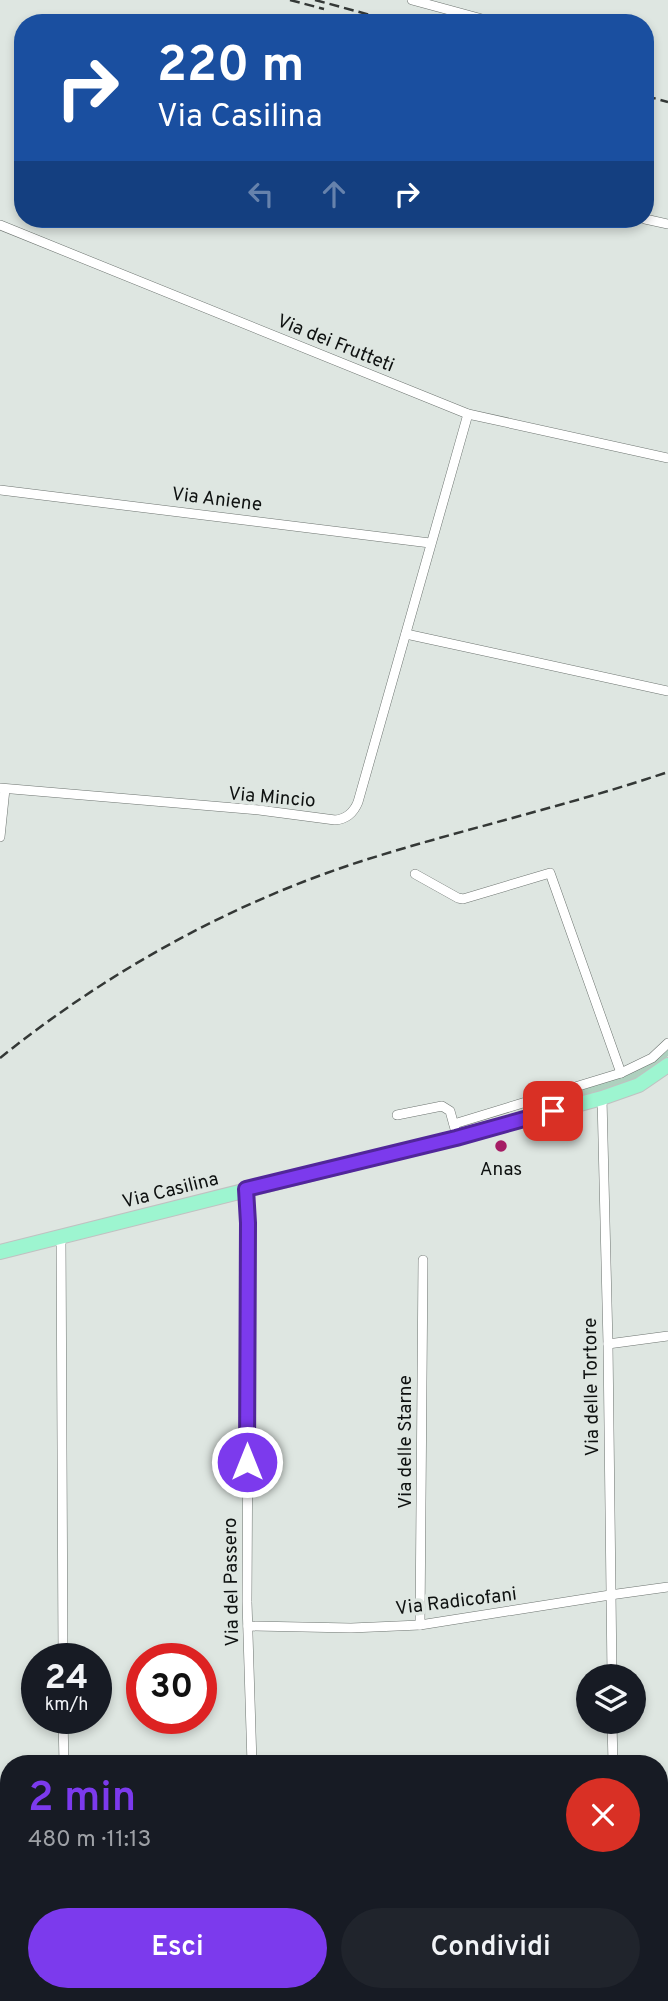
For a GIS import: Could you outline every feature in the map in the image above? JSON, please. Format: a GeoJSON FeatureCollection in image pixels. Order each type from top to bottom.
{"type":"FeatureCollection","features":[{"type":"Feature","properties":{"kind":"main road","name":"Via Casilina"},"geometry":{"type":"LineString","coordinates":[[0,1252],[246,1189],[455,1131],[602,1098],[639,1085],[668,1065]]}},
{"type":"Feature","properties":{"kind":"street"},"geometry":{"type":"LineString","coordinates":[[412,0],[464,14]]}},
{"type":"Feature","properties":{"kind":"street","name":"Via dei Frutteti"},"geometry":{"type":"LineString","coordinates":[[0,225],[468,414],[668,458]]}},
{"type":"Feature","properties":{"kind":"street","name":"Via Mincio"},"geometry":{"type":"LineString","coordinates":[[3,788],[343,819],[353,811],[358,802],[468,414]]}},
{"type":"Feature","properties":{"kind":"street","name":"Via Aniene"},"geometry":{"type":"LineString","coordinates":[[0,490],[430,543]]}},
{"type":"Feature","properties":{"kind":"street"},"geometry":{"type":"LineString","coordinates":[[406,634],[668,691]]}},
{"type":"Feature","properties":{"kind":"street"},"geometry":{"type":"LineString","coordinates":[[0,837],[3,788]]}},
{"type":"Feature","properties":{"kind":"street"},"geometry":{"type":"LineString","coordinates":[[415,874],[463,899],[550,873],[621,1073]]}},
{"type":"Feature","properties":{"kind":"street"},"geometry":{"type":"LineString","coordinates":[[397,1115],[442,1106],[450,1111],[455,1131],[621,1073],[645,1063],[668,1043]]}},
{"type":"Feature","properties":{"kind":"street","name":"Via delle Tortore"},"geometry":{"type":"LineString","coordinates":[[602,1098],[608,1344],[611,1664]]}},
{"type":"Feature","properties":{"kind":"street","name":"Via del Passero"},"geometry":{"type":"LineString","coordinates":[[246,1189],[248,1626],[252,1755]]}},
{"type":"Feature","properties":{"kind":"street"},"geometry":{"type":"LineString","coordinates":[[61,1236],[63,1643]]}},
{"type":"Feature","properties":{"kind":"street","name":"Via delle Starne"},"geometry":{"type":"LineString","coordinates":[[420,1625],[423,1260]]}},
{"type":"Feature","properties":{"kind":"street"},"geometry":{"type":"LineString","coordinates":[[608,1344],[668,1336]]}},
{"type":"Feature","properties":{"kind":"street","name":"Via Radicofani"},"geometry":{"type":"LineString","coordinates":[[248,1626],[351,1628],[420,1625],[668,1587]]}},
{"type":"Feature","properties":{"kind":"street"},"geometry":{"type":"LineString","coordinates":[[63,1734],[64,1755]]}},
{"type":"Feature","properties":{"kind":"street"},"geometry":{"type":"LineString","coordinates":[[612,1734],[613,1755]]}},
{"type":"Feature","properties":{"kind":"green space"},"geometry":{"type":"Polygon","coordinates":[[[668,1045],[668,1056],[632,1082],[523,1115],[537,1102],[605,1081],[668,1045]]]}},
{"type":"Feature","properties":{"kind":"railway"},"geometry":{"type":"LineString","coordinates":[[290,0],[324,9]]}},
{"type":"Feature","properties":{"kind":"railway"},"geometry":{"type":"LineString","coordinates":[[315,0],[367,14]]}},
{"type":"Feature","properties":{"kind":"railway"},"geometry":{"type":"LineString","coordinates":[[654,98],[668,102]]}},
{"type":"Feature","properties":{"kind":"railway"},"geometry":{"type":"LineString","coordinates":[[0,1058],[83,997],[127,969],[172,943],[265,897],[362,861],[668,772]]}},
{"type":"Feature","properties":{"kind":"place","name":"Anas"},"geometry":{"type":"Point","coordinates":[501,1146]}},
{"type":"Feature","properties":{"kind":"route"},"geometry":{"type":"LineString","coordinates":[[247,1462],[246,1189],[456,1138],[553,1111]]}}]}
